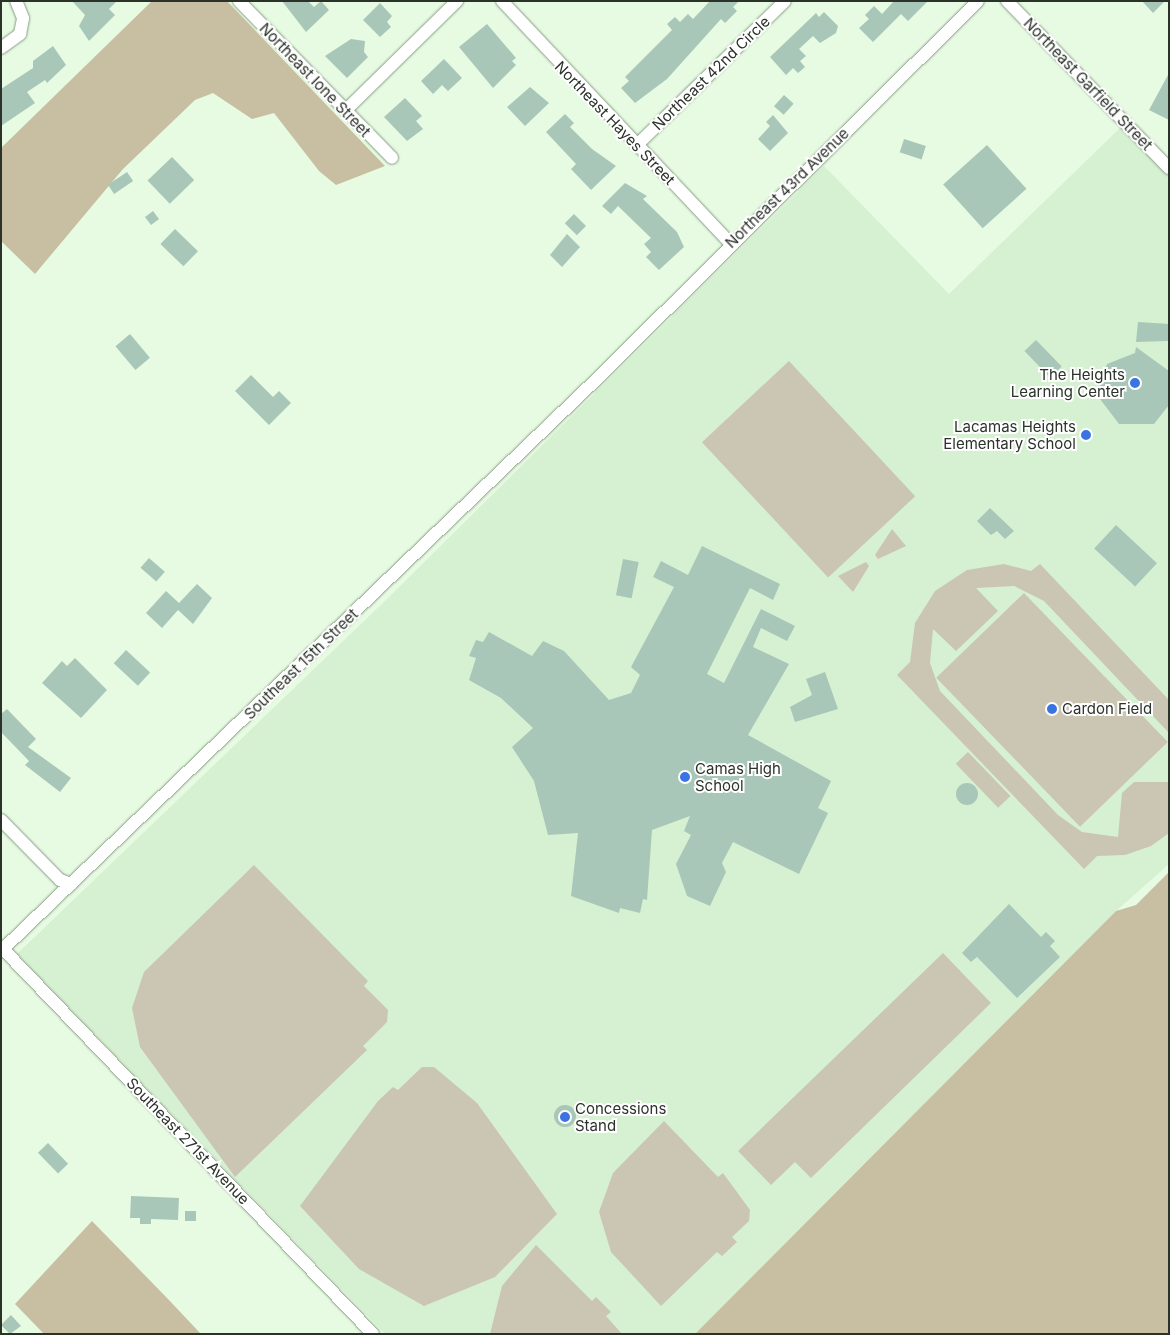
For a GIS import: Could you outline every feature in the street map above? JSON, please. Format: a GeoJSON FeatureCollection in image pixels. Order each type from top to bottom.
{"type":"FeatureCollection","features":[{"type":"Feature","properties":{"kind":"street"},"geometry":{"type":"LineString","coordinates":[[1,48],[20,34],[23,18],[16,1]]}},
{"type":"Feature","properties":{"kind":"street","name":"Northeast Ione Street"},"geometry":{"type":"LineString","coordinates":[[239,1],[392,158]]}},
{"type":"Feature","properties":{"kind":"street"},"geometry":{"type":"LineString","coordinates":[[346,110],[457,1]]}},
{"type":"Feature","properties":{"kind":"street","name":"Northeast Hayes Street"},"geometry":{"type":"LineString","coordinates":[[502,1],[730,243]]}},
{"type":"Feature","properties":{"kind":"street","name":"Northeast 42nd Circle"},"geometry":{"type":"LineString","coordinates":[[637,145],[785,1]]}},
{"type":"Feature","properties":{"kind":"street","name":"Northeast 43rd Avenue"},"geometry":{"type":"LineString","coordinates":[[600,376],[730,243],[978,1]]}},
{"type":"Feature","properties":{"kind":"street","name":"Northeast Garfield Street"},"geometry":{"type":"LineString","coordinates":[[1007,1],[1169,168]]}},
{"type":"Feature","properties":{"kind":"street","name":"Southeast 15th Street"},"geometry":{"type":"LineString","coordinates":[[2,950],[600,376]]}},
{"type":"Feature","properties":{"kind":"street"},"geometry":{"type":"LineString","coordinates":[[1,820],[60,880],[71,884]]}},
{"type":"Feature","properties":{"kind":"street","name":"Southeast 271st Avenue"},"geometry":{"type":"LineString","coordinates":[[2,950],[373,1334]]}},
{"type":"Feature","properties":{"kind":"shaded area"},"geometry":{"type":"Polygon","coordinates":[[[152,1],[227,1],[385,166],[336,185],[319,171],[274,113],[252,119],[213,93],[195,100],[123,169],[35,274],[1,241],[1,148],[152,1]]]}},
{"type":"Feature","properties":{"kind":"shaded area","name":"Camas High School"},"geometry":{"type":"Polygon","coordinates":[[[1122,126],[1169,174],[1169,864],[1116,911],[695,1334],[385,1334],[17,954],[387,599],[824,166],[949,294],[1122,126]]]}},
{"type":"Feature","properties":{"kind":"shaded area"},"geometry":{"type":"Polygon","coordinates":[[[789,361],[915,496],[828,577],[702,442],[789,361]]]}},
{"type":"Feature","properties":{"kind":"shaded area"},"geometry":{"type":"Polygon","coordinates":[[[892,529],[906,546],[878,559],[875,555],[892,529]]]}},
{"type":"Feature","properties":{"kind":"shaded area"},"geometry":{"type":"Polygon","coordinates":[[[866,562],[869,566],[853,592],[838,576],[866,562]]]}},
{"type":"Feature","properties":{"kind":"shaded area"},"geometry":{"type":"Polygon","coordinates":[[[1004,564],[1031,571],[1040,564],[1169,700],[1169,733],[1044,601],[1014,586],[976,588],[998,611],[956,651],[933,629],[930,663],[940,691],[1058,815],[1082,832],[1118,837],[1122,793],[1134,782],[1169,782],[1169,833],[1151,846],[1125,855],[1097,856],[1084,869],[897,675],[910,662],[915,623],[935,591],[967,570],[1004,564]]]}},
{"type":"Feature","properties":{"kind":"shaded area","name":"Cardon Field"},"geometry":{"type":"Polygon","coordinates":[[[1024,593],[1168,742],[1080,827],[936,678],[1024,593]]]}},
{"type":"Feature","properties":{"kind":"shaded area"},"geometry":{"type":"Polygon","coordinates":[[[968,752],[1010,796],[998,808],[956,764],[968,752]]]}},
{"type":"Feature","properties":{"kind":"shaded area"},"geometry":{"type":"Polygon","coordinates":[[[254,865],[368,981],[364,986],[388,1010],[387,1022],[363,1046],[367,1050],[235,1177],[140,1047],[132,1008],[144,972],[254,865]]]}},
{"type":"Feature","properties":{"kind":"shaded area"},"geometry":{"type":"Polygon","coordinates":[[[1169,872],[1169,1334],[695,1334],[1116,911],[1136,905],[1169,872]]]}},
{"type":"Feature","properties":{"kind":"shaded area"},"geometry":{"type":"Polygon","coordinates":[[[943,953],[991,1003],[811,1178],[795,1162],[771,1185],[738,1151],[943,953]]]}},
{"type":"Feature","properties":{"kind":"shaded area"},"geometry":{"type":"Polygon","coordinates":[[[422,1067],[434,1067],[477,1103],[557,1214],[495,1277],[424,1306],[359,1269],[300,1206],[378,1101],[393,1087],[398,1090],[422,1067]]]}},
{"type":"Feature","properties":{"kind":"shaded area"},"geometry":{"type":"Polygon","coordinates":[[[664,1121],[718,1177],[723,1173],[750,1210],[749,1221],[732,1237],[737,1242],[722,1256],[717,1252],[661,1306],[611,1252],[599,1212],[613,1173],[664,1121]]]}},
{"type":"Feature","properties":{"kind":"shaded area"},"geometry":{"type":"Polygon","coordinates":[[[92,1221],[201,1334],[44,1334],[15,1304],[92,1221]]]}},
{"type":"Feature","properties":{"kind":"shaded area"},"geometry":{"type":"Polygon","coordinates":[[[536,1245],[592,1301],[596,1297],[611,1312],[606,1316],[622,1334],[490,1334],[502,1286],[536,1245]]]}},
{"type":"Feature","properties":{"kind":"building"},"geometry":{"type":"Polygon","coordinates":[[[72,1],[117,1],[109,9],[115,15],[89,41],[79,26],[85,15],[72,1]]]}},
{"type":"Feature","properties":{"kind":"building"},"geometry":{"type":"Polygon","coordinates":[[[282,1],[308,1],[314,7],[321,1],[329,10],[306,32],[282,1]]]}},
{"type":"Feature","properties":{"kind":"building"},"geometry":{"type":"Polygon","coordinates":[[[710,1],[739,1],[733,7],[737,11],[725,23],[721,19],[667,79],[635,103],[621,88],[629,81],[625,77],[672,30],[667,24],[675,17],[680,22],[688,14],[693,19],[710,1]]]}},
{"type":"Feature","properties":{"kind":"building"},"geometry":{"type":"Polygon","coordinates":[[[894,1],[928,1],[908,21],[901,14],[873,42],[859,28],[869,19],[865,15],[874,6],[882,14],[894,1]]]}},
{"type":"Feature","properties":{"kind":"building"},"geometry":{"type":"Polygon","coordinates":[[[1142,1],[1165,1],[1153,13],[1142,1]]]}},
{"type":"Feature","properties":{"kind":"building"},"geometry":{"type":"Polygon","coordinates":[[[380,3],[392,16],[387,22],[391,27],[380,37],[363,20],[380,3]]]}},
{"type":"Feature","properties":{"kind":"building"},"geometry":{"type":"Polygon","coordinates":[[[824,12],[838,26],[836,33],[820,43],[813,36],[799,49],[806,56],[800,61],[805,67],[798,73],[793,68],[786,75],[770,57],[816,13],[819,17],[824,12]]]}},
{"type":"Feature","properties":{"kind":"building"},"geometry":{"type":"Polygon","coordinates":[[[487,24],[516,58],[512,61],[516,65],[493,88],[459,47],[487,24]]]}},
{"type":"Feature","properties":{"kind":"building"},"geometry":{"type":"Polygon","coordinates":[[[351,39],[365,41],[364,52],[368,57],[347,78],[325,56],[351,39]]]}},
{"type":"Feature","properties":{"kind":"building"},"geometry":{"type":"Polygon","coordinates":[[[53,46],[66,65],[47,83],[45,80],[27,92],[35,103],[1,126],[1,89],[33,68],[33,61],[53,46]]]}},
{"type":"Feature","properties":{"kind":"building"},"geometry":{"type":"Polygon","coordinates":[[[444,59],[462,78],[448,91],[442,85],[433,94],[421,81],[444,59]]]}},
{"type":"Feature","properties":{"kind":"building"},"geometry":{"type":"Polygon","coordinates":[[[1169,73],[1169,120],[1149,110],[1169,73]]]}},
{"type":"Feature","properties":{"kind":"building"},"geometry":{"type":"Polygon","coordinates":[[[530,87],[549,103],[525,126],[507,107],[530,87]]]}},
{"type":"Feature","properties":{"kind":"building"},"geometry":{"type":"Polygon","coordinates":[[[784,95],[794,104],[784,115],[774,106],[784,95]]]}},
{"type":"Feature","properties":{"kind":"building"},"geometry":{"type":"Polygon","coordinates":[[[405,98],[422,116],[416,121],[423,129],[407,141],[384,117],[405,98]]]}},
{"type":"Feature","properties":{"kind":"building"},"geometry":{"type":"Polygon","coordinates":[[[565,114],[574,123],[570,127],[592,149],[616,166],[591,190],[571,169],[576,164],[546,132],[565,114]]]}},
{"type":"Feature","properties":{"kind":"building"},"geometry":{"type":"Polygon","coordinates":[[[773,115],[788,133],[770,151],[758,139],[770,126],[766,122],[773,115]]]}},
{"type":"Feature","properties":{"kind":"building"},"geometry":{"type":"Polygon","coordinates":[[[904,139],[926,146],[922,159],[900,152],[904,139]]]}},
{"type":"Feature","properties":{"kind":"building"},"geometry":{"type":"Polygon","coordinates":[[[987,145],[1026,189],[983,228],[943,184],[987,145]]]}},
{"type":"Feature","properties":{"kind":"building"},"geometry":{"type":"Polygon","coordinates":[[[172,157],[194,180],[170,204],[148,181],[172,157]]]}},
{"type":"Feature","properties":{"kind":"building"},"geometry":{"type":"Polygon","coordinates":[[[127,172],[133,181],[114,194],[108,185],[127,172]]]}},
{"type":"Feature","properties":{"kind":"building"},"geometry":{"type":"Polygon","coordinates":[[[625,183],[647,196],[643,199],[677,232],[684,247],[659,270],[646,257],[651,252],[644,244],[651,238],[618,206],[611,214],[602,206],[625,183]]]}},
{"type":"Feature","properties":{"kind":"building"},"geometry":{"type":"Polygon","coordinates":[[[153,211],[159,219],[151,225],[145,217],[153,211]]]}},
{"type":"Feature","properties":{"kind":"building"},"geometry":{"type":"Polygon","coordinates":[[[574,214],[586,226],[577,235],[565,223],[574,214]]]}},
{"type":"Feature","properties":{"kind":"building"},"geometry":{"type":"Polygon","coordinates":[[[175,229],[198,251],[183,266],[160,244],[175,229]]]}},
{"type":"Feature","properties":{"kind":"building"},"geometry":{"type":"Polygon","coordinates":[[[567,234],[580,247],[562,267],[550,255],[567,234]]]}},
{"type":"Feature","properties":{"kind":"building"},"geometry":{"type":"Polygon","coordinates":[[[1138,322],[1169,324],[1168,341],[1136,342],[1138,322]]]}},
{"type":"Feature","properties":{"kind":"building"},"geometry":{"type":"Polygon","coordinates":[[[130,334],[150,358],[135,370],[115,346],[130,334]]]}},
{"type":"Feature","properties":{"kind":"building"},"geometry":{"type":"Polygon","coordinates":[[[1036,340],[1062,367],[1050,378],[1024,351],[1036,340]]]}},
{"type":"Feature","properties":{"kind":"building","name":"The Heights Learning Center"},"geometry":{"type":"Polygon","coordinates":[[[1136,347],[1169,371],[1169,405],[1154,424],[1119,424],[1097,395],[1107,364],[1135,353],[1136,347]]]}},
{"type":"Feature","properties":{"kind":"building"},"geometry":{"type":"Polygon","coordinates":[[[251,375],[273,397],[279,391],[291,403],[269,425],[235,391],[251,375]]]}},
{"type":"Feature","properties":{"kind":"building"},"geometry":{"type":"Polygon","coordinates":[[[990,508],[1014,531],[1005,539],[997,531],[991,535],[977,521],[990,508]]]}},
{"type":"Feature","properties":{"kind":"building"},"geometry":{"type":"Polygon","coordinates":[[[1116,525],[1157,563],[1135,587],[1094,548],[1116,525]]]}},
{"type":"Feature","properties":{"kind":"building","name":"Camas High School"},"geometry":{"type":"Polygon","coordinates":[[[702,546],[780,584],[773,600],[750,588],[707,674],[724,683],[761,609],[795,626],[787,641],[761,628],[753,647],[789,664],[748,735],[831,781],[818,808],[828,813],[799,874],[733,842],[722,863],[726,872],[710,906],[687,896],[676,864],[691,835],[684,831],[690,816],[652,830],[647,900],[643,899],[640,913],[620,908],[619,913],[571,896],[578,833],[548,835],[534,781],[512,747],[533,728],[501,698],[469,680],[476,658],[469,656],[476,640],[483,642],[489,632],[532,656],[543,641],[564,651],[609,700],[631,693],[640,675],[631,667],[674,587],[653,577],[661,561],[688,575],[702,546]]]}},
{"type":"Feature","properties":{"kind":"building"},"geometry":{"type":"Polygon","coordinates":[[[149,558],[165,572],[156,582],[140,568],[149,558]]]}},
{"type":"Feature","properties":{"kind":"building"},"geometry":{"type":"Polygon","coordinates":[[[623,559],[639,562],[632,598],[616,595],[623,559]]]}},
{"type":"Feature","properties":{"kind":"building"},"geometry":{"type":"Polygon","coordinates":[[[197,584],[212,598],[193,624],[178,610],[162,628],[146,613],[166,591],[179,603],[197,584]]]}},
{"type":"Feature","properties":{"kind":"building"},"geometry":{"type":"Polygon","coordinates":[[[126,650],[150,673],[138,686],[114,663],[126,650]]]}},
{"type":"Feature","properties":{"kind":"building"},"geometry":{"type":"Polygon","coordinates":[[[75,658],[107,690],[81,718],[42,683],[62,661],[67,666],[75,658]]]}},
{"type":"Feature","properties":{"kind":"building"},"geometry":{"type":"Polygon","coordinates":[[[825,672],[838,709],[795,722],[790,707],[812,695],[806,679],[825,672]]]}},
{"type":"Feature","properties":{"kind":"building"},"geometry":{"type":"Polygon","coordinates":[[[7,709],[36,739],[28,747],[71,778],[60,792],[25,765],[29,761],[1,732],[1,714],[7,709]]]}},
{"type":"Feature","properties":{"kind":"building"},"geometry":{"type":"Polygon","coordinates":[[[967,783],[975,786],[978,794],[975,802],[967,805],[959,802],[956,794],[959,786],[967,783]]]}},
{"type":"Feature","properties":{"kind":"building"},"geometry":{"type":"Polygon","coordinates":[[[1009,904],[1041,937],[1046,932],[1055,941],[1050,946],[1060,957],[1017,998],[977,957],[971,962],[962,953],[1009,904]]]}},
{"type":"Feature","properties":{"kind":"building","name":"Concessions Stand"},"geometry":{"type":"Polygon","coordinates":[[[565,1105],[573,1108],[576,1116],[573,1124],[565,1127],[557,1124],[554,1116],[557,1108],[565,1105]]]}},
{"type":"Feature","properties":{"kind":"building"},"geometry":{"type":"Polygon","coordinates":[[[48,1143],[68,1164],[58,1174],[38,1153],[48,1143]]]}},
{"type":"Feature","properties":{"kind":"building"},"geometry":{"type":"Polygon","coordinates":[[[131,1196],[179,1198],[178,1220],[151,1219],[151,1224],[140,1224],[140,1218],[130,1218],[131,1196]]]}},
{"type":"Feature","properties":{"kind":"building"},"geometry":{"type":"Polygon","coordinates":[[[185,1211],[196,1211],[196,1221],[185,1221],[185,1211]]]}},
{"type":"Feature","properties":{"kind":"building"},"geometry":{"type":"Polygon","coordinates":[[[11,1315],[21,1326],[10,1334],[1,1325],[11,1315]]]}},
{"type":"Feature","properties":{"kind":"place","name":"The Heights Learning Center"},"geometry":{"type":"Point","coordinates":[1135,383]}},
{"type":"Feature","properties":{"kind":"place","name":"Lacamas Heights Elementary School"},"geometry":{"type":"Point","coordinates":[1086,435]}},
{"type":"Feature","properties":{"kind":"place","name":"Cardon Field"},"geometry":{"type":"Point","coordinates":[1052,709]}},
{"type":"Feature","properties":{"kind":"place","name":"Camas High School"},"geometry":{"type":"Point","coordinates":[685,777]}},
{"type":"Feature","properties":{"kind":"place","name":"Concessions Stand"},"geometry":{"type":"Point","coordinates":[565,1117]}}]}
